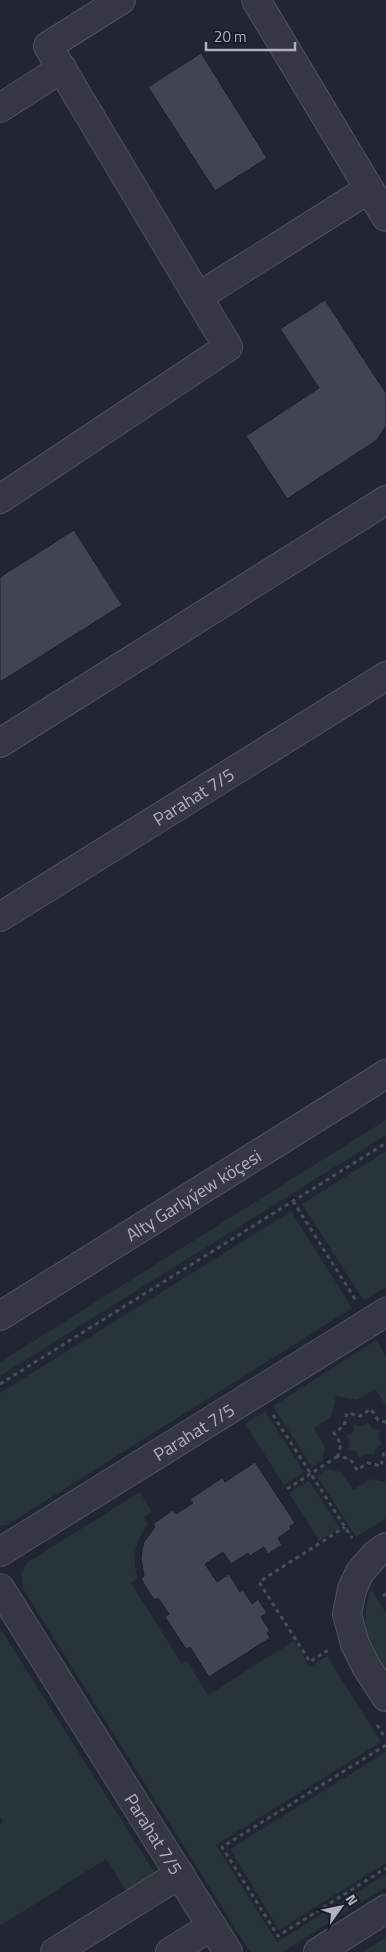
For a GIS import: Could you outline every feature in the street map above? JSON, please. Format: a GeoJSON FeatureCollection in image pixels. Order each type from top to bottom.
{"type":"FeatureCollection","features":[{"type":"Feature","properties":{"kind":"street"},"geometry":{"type":"LineString","coordinates":[[0,499],[228,347],[48,46],[121,0]]}},
{"type":"Feature","properties":{"kind":"street"},"geometry":{"type":"LineString","coordinates":[[256,0],[386,217]]}},
{"type":"Feature","properties":{"kind":"street"},"geometry":{"type":"LineString","coordinates":[[0,108],[62,68]]}},
{"type":"Feature","properties":{"kind":"street"},"geometry":{"type":"LineString","coordinates":[[198,297],[369,189]]}},
{"type":"Feature","properties":{"kind":"street"},"geometry":{"type":"LineString","coordinates":[[0,743],[386,500]]}},
{"type":"Feature","properties":{"kind":"street","name":"Parahat 7/5"},"geometry":{"type":"LineString","coordinates":[[0,917],[386,676]]}},
{"type":"Feature","properties":{"kind":"street","name":"Alty Garlyýew köçesi"},"geometry":{"type":"LineString","coordinates":[[0,1316],[386,1074]]}},
{"type":"Feature","properties":{"kind":"street","name":"Parahat 7/5"},"geometry":{"type":"LineString","coordinates":[[0,1552],[386,1312]]}},
{"type":"Feature","properties":{"kind":"street"},"geometry":{"type":"LineString","coordinates":[[386,1548],[376,1554],[360,1572],[352,1589],[347,1614],[355,1644],[366,1666],[386,1697]]}},
{"type":"Feature","properties":{"kind":"street","name":"Parahat 7/5"},"geometry":{"type":"LineString","coordinates":[[0,1588],[228,1952]]}},
{"type":"Feature","properties":{"kind":"street"},"geometry":{"type":"LineString","coordinates":[[55,1952],[180,1874]]}},
{"type":"Feature","properties":{"kind":"street"},"geometry":{"type":"LineString","coordinates":[[318,1952],[386,1909]]}},
{"type":"Feature","properties":{"kind":"street"},"geometry":{"type":"LineString","coordinates":[[170,1952],[212,1926]]}},
{"type":"Feature","properties":{"kind":"path"},"geometry":{"type":"LineString","coordinates":[[0,1384],[386,1143]]}},
{"type":"Feature","properties":{"kind":"path"},"geometry":{"type":"LineString","coordinates":[[293,1201],[358,1305]]}},
{"type":"Feature","properties":{"kind":"path"},"geometry":{"type":"LineString","coordinates":[[269,1409],[355,1543]]}},
{"type":"Feature","properties":{"kind":"path"},"geometry":{"type":"LineString","coordinates":[[287,1489],[338,1456],[341,1444],[334,1433],[344,1426],[347,1413],[360,1416],[371,1410],[378,1420],[386,1422]]}},
{"type":"Feature","properties":{"kind":"path"},"geometry":{"type":"LineString","coordinates":[[338,1456],[350,1459],[358,1470],[368,1463],[381,1466],[384,1453],[386,1452]]}},
{"type":"Feature","properties":{"kind":"path"},"geometry":{"type":"LineString","coordinates":[[332,1652],[326,1651],[310,1662],[260,1582],[345,1528]]}},
{"type":"Feature","properties":{"kind":"path"},"geometry":{"type":"LineString","coordinates":[[386,1594],[384,1595],[386,1599]]}},
{"type":"Feature","properties":{"kind":"path"},"geometry":{"type":"LineString","coordinates":[[376,1723],[386,1739]]}},
{"type":"Feature","properties":{"kind":"path"},"geometry":{"type":"LineString","coordinates":[[386,1745],[222,1847],[278,1936],[386,1868]]}},
{"type":"Feature","properties":{"kind":"shaded area"},"geometry":{"type":"Polygon","coordinates":[[[386,1120],[386,1135],[0,1376],[0,1362],[386,1120]]]}},
{"type":"Feature","properties":{"kind":"shaded area"},"geometry":{"type":"Polygon","coordinates":[[[386,1151],[386,1287],[364,1301],[302,1204],[386,1151]]]}},
{"type":"Feature","properties":{"kind":"shaded area"},"geometry":{"type":"Polygon","coordinates":[[[291,1211],[352,1308],[7,1525],[0,1526],[0,1393],[291,1211]]]}},
{"type":"Feature","properties":{"kind":"shaded area"},"geometry":{"type":"Polygon","coordinates":[[[376,1340],[386,1356],[386,1406],[375,1389],[357,1400],[336,1396],[331,1417],[314,1428],[325,1447],[322,1461],[312,1467],[273,1406],[376,1340]]]}},
{"type":"Feature","properties":{"kind":"shaded area"},"geometry":{"type":"Polygon","coordinates":[[[265,1411],[304,1472],[284,1485],[245,1424],[265,1411]]]}},
{"type":"Feature","properties":{"kind":"shaded area"},"geometry":{"type":"Polygon","coordinates":[[[368,1422],[372,1428],[380,1430],[378,1437],[382,1444],[376,1448],[374,1455],[366,1454],[360,1458],[356,1451],[348,1450],[350,1442],[346,1436],[353,1432],[354,1424],[362,1426],[368,1422]]]}},
{"type":"Feature","properties":{"kind":"shaded area"},"geometry":{"type":"Polygon","coordinates":[[[327,1469],[341,1472],[353,1490],[371,1479],[386,1482],[386,1518],[356,1537],[317,1476],[327,1469]]]}},
{"type":"Feature","properties":{"kind":"shaded area"},"geometry":{"type":"Polygon","coordinates":[[[309,1481],[340,1528],[319,1541],[289,1493],[309,1481]]]}},
{"type":"Feature","properties":{"kind":"shaded area"},"geometry":{"type":"Polygon","coordinates":[[[140,1492],[152,1512],[144,1517],[148,1525],[137,1543],[135,1557],[138,1578],[131,1583],[182,1664],[187,1661],[208,1695],[294,1641],[310,1667],[327,1656],[381,1742],[216,1845],[277,1942],[386,1874],[386,1887],[282,1952],[251,1952],[248,1949],[23,1589],[21,1574],[28,1562],[140,1492]]]}},
{"type":"Feature","properties":{"kind":"shaded area"},"geometry":{"type":"Polygon","coordinates":[[[371,1589],[386,1613],[386,1669],[374,1649],[365,1622],[367,1601],[371,1589]]]}},
{"type":"Feature","properties":{"kind":"shaded area"},"geometry":{"type":"Polygon","coordinates":[[[0,1628],[155,1873],[126,1891],[106,1859],[0,1926],[0,1824],[3,1822],[0,1816],[0,1628]]]}},
{"type":"Feature","properties":{"kind":"shaded area"},"geometry":{"type":"Polygon","coordinates":[[[386,1752],[386,1863],[279,1930],[230,1849],[386,1752]]]}},
{"type":"Feature","properties":{"kind":"shaded area"},"geometry":{"type":"Polygon","coordinates":[[[386,1937],[386,1952],[363,1952],[386,1937]]]}},
{"type":"Feature","properties":{"kind":"building"},"geometry":{"type":"Polygon","coordinates":[[[201,53],[267,158],[215,191],[148,87],[201,53]]]}},
{"type":"Feature","properties":{"kind":"building"},"geometry":{"type":"Polygon","coordinates":[[[325,300],[386,393],[386,426],[377,440],[287,499],[246,436],[319,388],[280,329],[325,300]]]}},
{"type":"Feature","properties":{"kind":"building"},"geometry":{"type":"Polygon","coordinates":[[[74,530],[122,605],[0,682],[0,577],[74,530]]]}},
{"type":"Feature","properties":{"kind":"building"},"geometry":{"type":"Polygon","coordinates":[[[255,1462],[295,1523],[290,1526],[291,1529],[278,1538],[282,1545],[268,1554],[264,1547],[250,1556],[248,1553],[231,1564],[223,1552],[205,1564],[217,1582],[229,1574],[240,1592],[243,1590],[252,1604],[258,1599],[267,1613],[261,1617],[270,1631],[267,1633],[270,1638],[209,1677],[190,1647],[186,1649],[165,1617],[169,1614],[158,1598],[154,1600],[141,1579],[144,1576],[141,1559],[142,1550],[144,1542],[155,1527],[153,1524],[173,1510],[176,1514],[193,1503],[190,1499],[222,1478],[225,1482],[255,1462]]]}}]}
